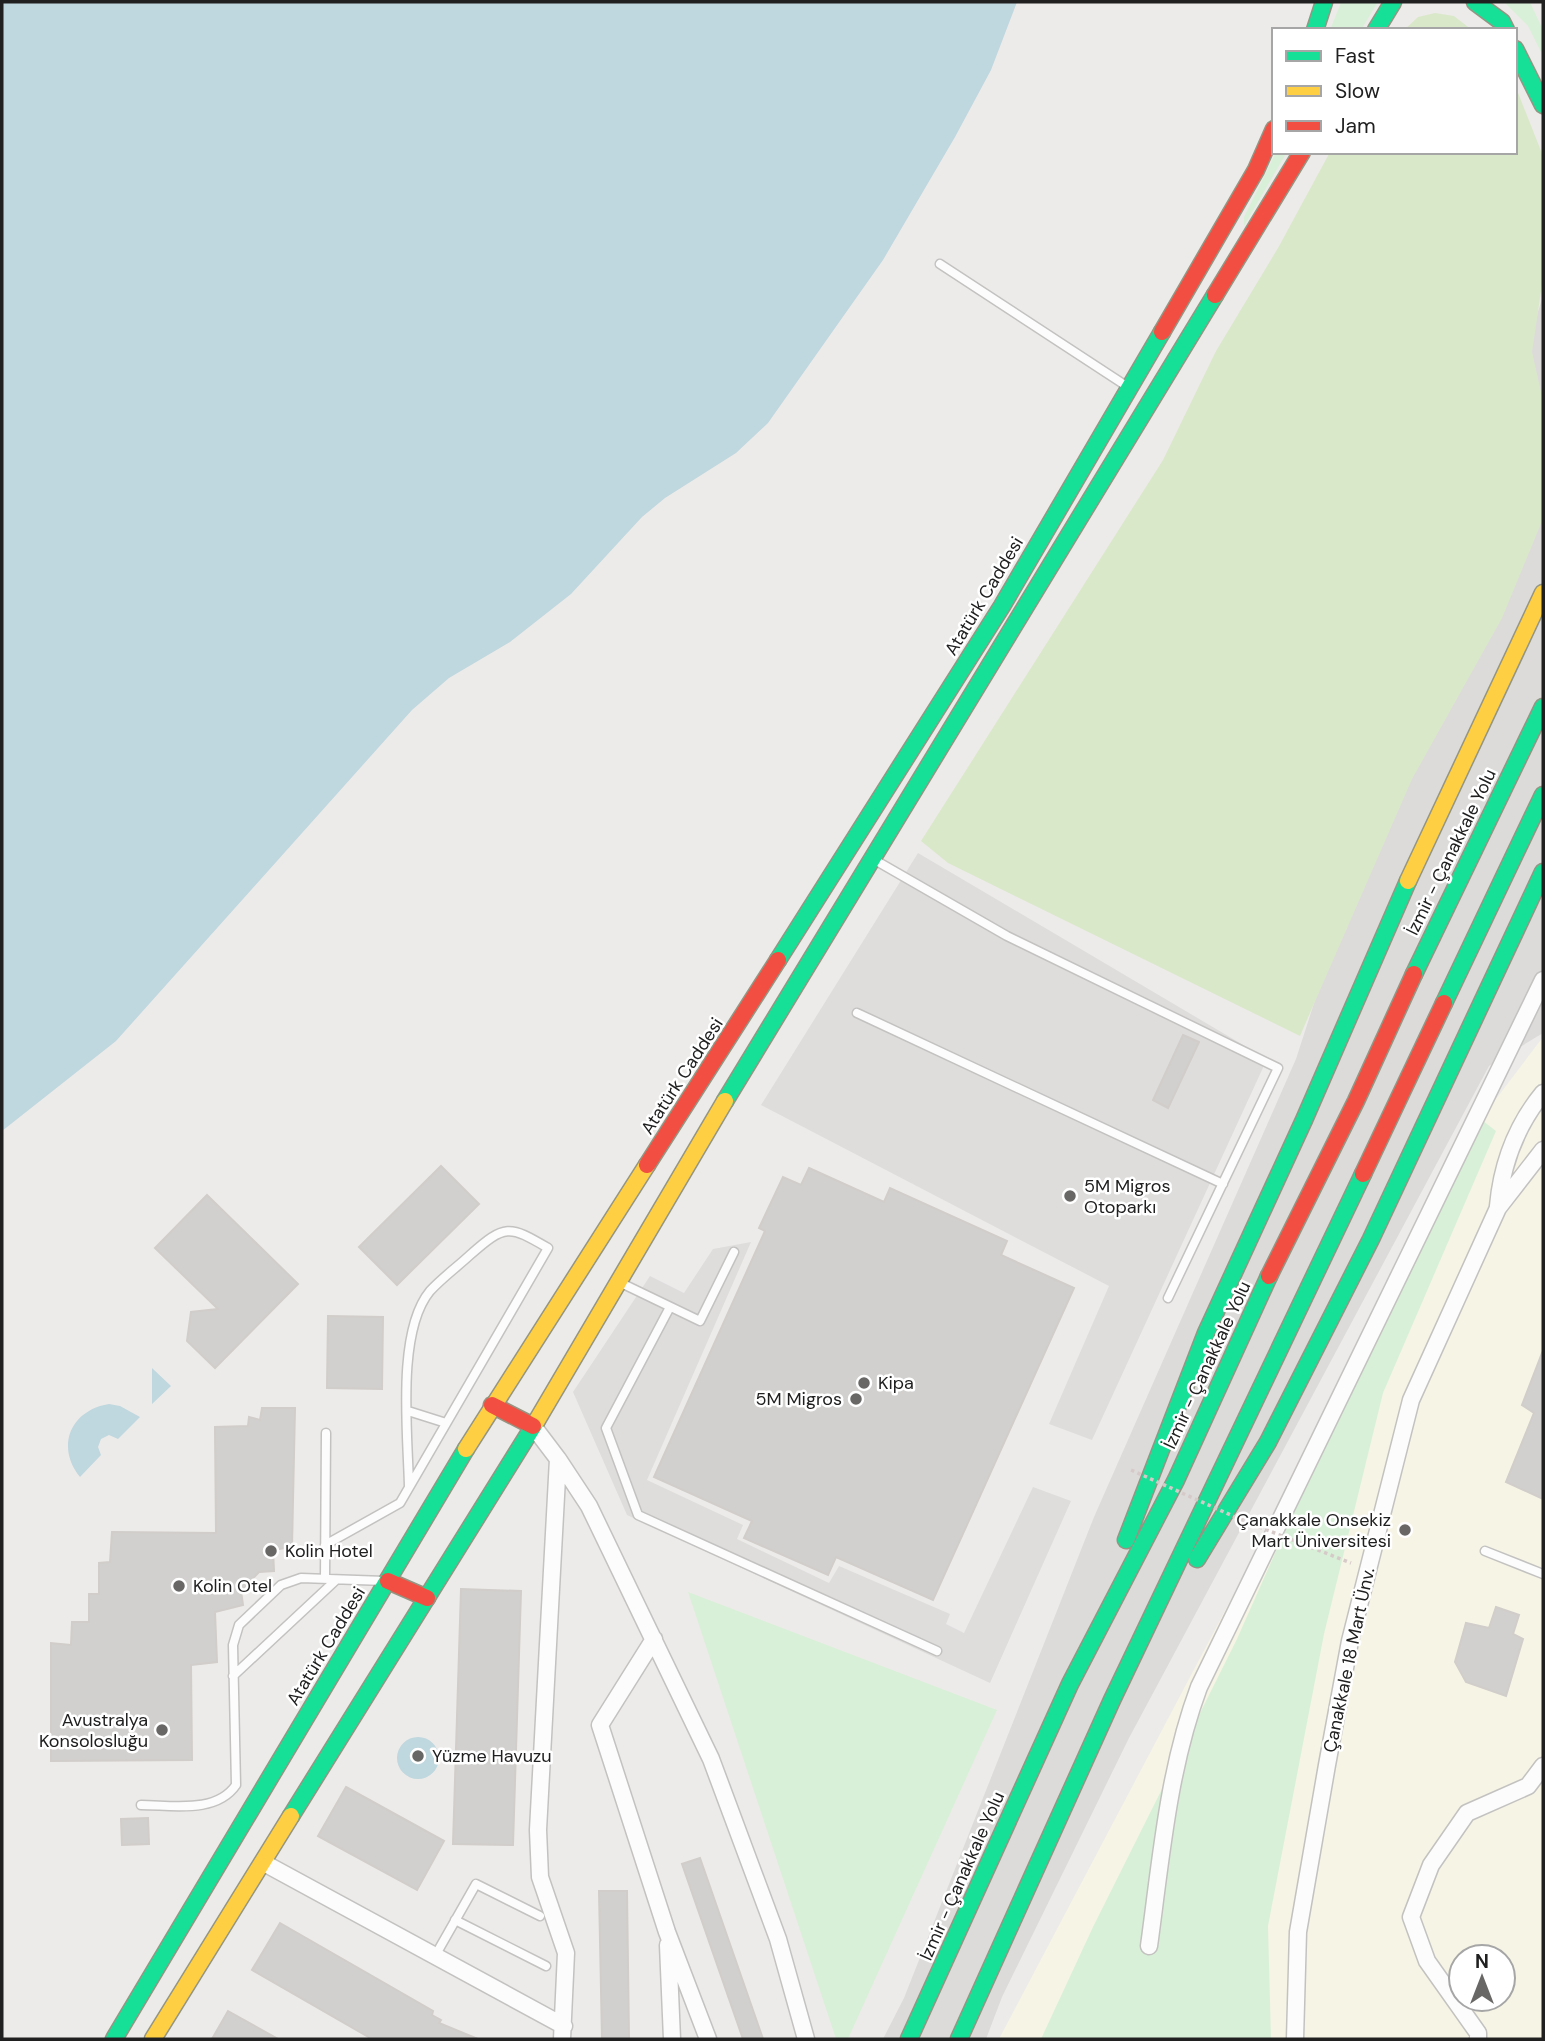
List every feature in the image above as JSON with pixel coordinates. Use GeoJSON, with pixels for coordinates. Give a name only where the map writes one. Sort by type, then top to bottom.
{"type":"FeatureCollection","features":[{"type":"Feature","properties":{"kind":"main road"},"geometry":{"type":"LineString","coordinates":[[1316,28],[1324,2]]}},
{"type":"Feature","properties":{"kind":"main road"},"geometry":{"type":"LineString","coordinates":[[1377,28],[1393,2]]}},
{"type":"Feature","properties":{"kind":"main road"},"geometry":{"type":"LineString","coordinates":[[1475,2],[1502,22],[1505,28]]}},
{"type":"Feature","properties":{"kind":"main road"},"geometry":{"type":"LineString","coordinates":[[1517,53],[1543,104]]}},
{"type":"Feature","properties":{"kind":"main road","name":"Atatürk Caddesi"},"geometry":{"type":"LineString","coordinates":[[114,2039],[492,1405],[1002,606],[1256,170],[1272,134]]}},
{"type":"Feature","properties":{"kind":"main road"},"geometry":{"type":"LineString","coordinates":[[153,2039],[533,1426],[770,1025],[1301,154]]}},
{"type":"Feature","properties":{"kind":"main road"},"geometry":{"type":"LineString","coordinates":[[1070,1684],[1206,1332],[1304,1119],[1372,958],[1543,593]]}},
{"type":"Feature","properties":{"kind":"main road","name":"İzmir - Çanakkale Yolu"},"geometry":{"type":"LineString","coordinates":[[909,2039],[1070,1684],[1176,1480],[1265,1285],[1356,1101],[1427,944],[1543,707]]}},
{"type":"Feature","properties":{"kind":"main road"},"geometry":{"type":"LineString","coordinates":[[959,2039],[1112,1700],[1543,795]]}},
{"type":"Feature","properties":{"kind":"main road"},"geometry":{"type":"LineString","coordinates":[[851,846],[873,859]]}},
{"type":"Feature","properties":{"kind":"main road"},"geometry":{"type":"LineString","coordinates":[[1112,1700],[1268,1442],[1371,1239],[1543,872]]}},
{"type":"Feature","properties":{"kind":"main road"},"geometry":{"type":"LineString","coordinates":[[492,1405],[533,1426]]}},
{"type":"Feature","properties":{"kind":"main road"},"geometry":{"type":"LineString","coordinates":[[388,1581],[427,1598]]}},
{"type":"Feature","properties":{"kind":"street"},"geometry":{"type":"LineString","coordinates":[[1150,1946],[1168,1806],[1184,1727],[1199,1687],[1543,980]]}},
{"type":"Feature","properties":{"kind":"street"},"geometry":{"type":"LineString","coordinates":[[1498,1209],[1502,1170],[1526,1113],[1543,1093]]}},
{"type":"Feature","properties":{"kind":"street","name":"Çanakkale 18 Mart Ünv."},"geometry":{"type":"LineString","coordinates":[[1295,2039],[1298,1932],[1350,1641],[1411,1400],[1498,1209],[1543,1150]]}},
{"type":"Feature","properties":{"kind":"street"},"geometry":{"type":"LineString","coordinates":[[533,1426],[589,1506],[711,1759],[778,1939],[806,2039]]}},
{"type":"Feature","properties":{"kind":"street"},"geometry":{"type":"LineString","coordinates":[[264,1863],[435,1956],[563,2033],[566,1953],[540,1877],[538,1830],[558,1459]]}},
{"type":"Feature","properties":{"kind":"street"},"geometry":{"type":"LineString","coordinates":[[654,1639],[600,1725],[667,1932],[708,2039]]}},
{"type":"Feature","properties":{"kind":"street"},"geometry":{"type":"LineString","coordinates":[[1478,2039],[1478,2033],[1427,1961],[1411,1917],[1431,1865],[1467,1813],[1528,1786],[1543,1766]]}},
{"type":"Feature","properties":{"kind":"street"},"geometry":{"type":"LineString","coordinates":[[667,1932],[672,2039]]}},
{"type":"Feature","properties":{"kind":"lane"},"geometry":{"type":"LineString","coordinates":[[940,264],[1129,388]]}},
{"type":"Feature","properties":{"kind":"lane"},"geometry":{"type":"LineString","coordinates":[[873,859],[1007,936],[1278,1068],[1168,1298]]}},
{"type":"Feature","properties":{"kind":"lane"},"geometry":{"type":"LineString","coordinates":[[857,1013],[1223,1184]]}},
{"type":"Feature","properties":{"kind":"lane"},"geometry":{"type":"LineString","coordinates":[[325,1545],[400,1503],[548,1248],[520,1232],[511,1230],[495,1233],[430,1291],[424,1301],[411,1337],[409,1487]]}},
{"type":"Feature","properties":{"kind":"lane"},"geometry":{"type":"LineString","coordinates":[[619,1281],[701,1321],[734,1252]]}},
{"type":"Feature","properties":{"kind":"lane"},"geometry":{"type":"LineString","coordinates":[[670,1307],[606,1428],[638,1514],[937,1651]]}},
{"type":"Feature","properties":{"kind":"lane"},"geometry":{"type":"LineString","coordinates":[[408,1411],[446,1423]]}},
{"type":"Feature","properties":{"kind":"lane"},"geometry":{"type":"LineString","coordinates":[[325,1579],[326,1433]]}},
{"type":"Feature","properties":{"kind":"lane"},"geometry":{"type":"LineString","coordinates":[[1485,1551],[1543,1574]]}},
{"type":"Feature","properties":{"kind":"lane"},"geometry":{"type":"LineString","coordinates":[[141,1805],[213,1803],[236,1785],[233,1645],[239,1625],[281,1585],[301,1578],[388,1581]]}},
{"type":"Feature","properties":{"kind":"lane"},"geometry":{"type":"LineString","coordinates":[[233,1676],[336,1580]]}},
{"type":"Feature","properties":{"kind":"lane"},"geometry":{"type":"LineString","coordinates":[[435,1956],[476,1884],[540,1916]]}},
{"type":"Feature","properties":{"kind":"lane"},"geometry":{"type":"LineString","coordinates":[[455,1920],[546,1966]]}},
{"type":"Feature","properties":{"kind":"path"},"geometry":{"type":"LineString","coordinates":[[1131,1470],[1244,1521],[1351,1563]]}},
{"type":"Feature","properties":{"kind":"shaded area"},"geometry":{"type":"Polygon","coordinates":[[[1543,296],[1543,1033],[1489,1066],[1129,1738],[1002,1997],[986,2039],[883,2039],[904,1998],[1094,1517],[1296,1059],[1543,296]]]}},
{"type":"Feature","properties":{"kind":"shaded area","name":"5M Migros Otoparkı"},"geometry":{"type":"Polygon","coordinates":[[[918,853],[1267,1059],[1092,1440],[1049,1424],[1109,1286],[761,1105],[918,853]]]}},
{"type":"Feature","properties":{"kind":"shaded area","name":"Çanakkale Onsekiz Mart Üniversitesi"},"geometry":{"type":"Polygon","coordinates":[[[1543,1037],[1543,2039],[999,2039],[1493,1103],[1543,1037]]]}},
{"type":"Feature","properties":{"kind":"shaded area"},"geometry":{"type":"Polygon","coordinates":[[[751,1242],[647,1480],[743,1525],[737,1539],[829,1583],[839,1566],[950,1614],[946,1624],[964,1633],[1033,1487],[1071,1501],[990,1683],[627,1515],[573,1392],[650,1276],[684,1293],[713,1249],[751,1242]]]}},
{"type":"Feature","properties":{"kind":"green space"},"geometry":{"type":"Polygon","coordinates":[[[1341,2],[1378,2],[1362,28],[1331,28],[1341,2]]]}},
{"type":"Feature","properties":{"kind":"green space"},"geometry":{"type":"Polygon","coordinates":[[[1504,2],[1530,2],[1543,30],[1543,56],[1528,26],[1504,2]]]}},
{"type":"Feature","properties":{"kind":"green space"},"geometry":{"type":"Polygon","coordinates":[[[1435,13],[1454,16],[1469,28],[1406,28],[1418,17],[1435,13]]]}},
{"type":"Feature","properties":{"kind":"green space"},"geometry":{"type":"Polygon","coordinates":[[[1517,90],[1543,156],[1543,278],[1532,352],[1543,401],[1542,521],[1502,618],[1412,779],[1300,1036],[948,863],[921,841],[1163,460],[1216,351],[1278,248],[1329,154],[1517,154],[1517,90]]]}},
{"type":"Feature","properties":{"kind":"green space"},"geometry":{"type":"Polygon","coordinates":[[[1275,154],[1286,154],[1244,226],[1244,217],[1275,154]]]}},
{"type":"Feature","properties":{"kind":"green space"},"geometry":{"type":"Polygon","coordinates":[[[1483,1121],[1496,1131],[1383,1393],[1324,1634],[1268,1926],[1271,2039],[1041,2039],[1093,1927],[1237,1639],[1358,1366],[1483,1121]]]}},
{"type":"Feature","properties":{"kind":"green space"},"geometry":{"type":"Polygon","coordinates":[[[688,1592],[997,1710],[848,2039],[836,2039],[688,1592]]]}},
{"type":"Feature","properties":{"kind":"water"},"geometry":{"type":"Polygon","coordinates":[[[2,2],[1017,2],[991,70],[883,260],[768,423],[736,453],[665,498],[642,517],[571,594],[510,642],[449,678],[412,710],[116,1041],[2,1131],[2,2]]]}},
{"type":"Feature","properties":{"kind":"water"},"geometry":{"type":"Polygon","coordinates":[[[152,1368],[171,1386],[152,1404],[152,1368]]]}},
{"type":"Feature","properties":{"kind":"water"},"geometry":{"type":"Polygon","coordinates":[[[109,1404],[120,1406],[140,1417],[118,1439],[109,1435],[101,1439],[98,1447],[101,1455],[80,1477],[69,1453],[71,1431],[85,1414],[109,1404]]]}},
{"type":"Feature","properties":{"kind":"water","name":"Yüzme Havuzu"},"geometry":{"type":"Polygon","coordinates":[[[418,1737],[433,1743],[439,1758],[433,1773],[418,1779],[403,1773],[397,1758],[403,1743],[418,1737]]]}},
{"type":"Feature","properties":{"kind":"building"},"geometry":{"type":"Polygon","coordinates":[[[1183,1035],[1199,1042],[1168,1108],[1153,1100],[1183,1035]]]}},
{"type":"Feature","properties":{"kind":"building"},"geometry":{"type":"Polygon","coordinates":[[[441,1166],[479,1204],[397,1285],[359,1247],[441,1166]]]}},
{"type":"Feature","properties":{"kind":"building","name":"Kipa"},"geometry":{"type":"Polygon","coordinates":[[[809,1168],[884,1202],[890,1188],[1007,1241],[1001,1255],[1074,1288],[933,1600],[836,1557],[828,1575],[744,1538],[752,1521],[654,1477],[765,1231],[759,1228],[783,1177],[801,1185],[809,1168]]]}},
{"type":"Feature","properties":{"kind":"building"},"geometry":{"type":"Polygon","coordinates":[[[207,1195],[298,1284],[215,1368],[187,1341],[191,1312],[218,1309],[155,1248],[207,1195]]]}},
{"type":"Feature","properties":{"kind":"building"},"geometry":{"type":"Polygon","coordinates":[[[328,1316],[383,1317],[382,1389],[327,1388],[328,1316]]]}},
{"type":"Feature","properties":{"kind":"building"},"geometry":{"type":"Polygon","coordinates":[[[1542,1353],[1543,1499],[1506,1482],[1534,1413],[1522,1405],[1542,1353]]]}},
{"type":"Feature","properties":{"kind":"building","name":"Kolin Otel"},"geometry":{"type":"Polygon","coordinates":[[[262,1408],[295,1408],[292,1547],[273,1550],[274,1571],[259,1572],[241,1591],[243,1605],[215,1612],[217,1662],[191,1665],[192,1760],[51,1761],[51,1643],[71,1645],[72,1622],[89,1622],[89,1594],[99,1594],[99,1563],[110,1562],[112,1532],[216,1533],[215,1427],[248,1426],[249,1417],[260,1420],[262,1408]]]}},
{"type":"Feature","properties":{"kind":"building"},"geometry":{"type":"Polygon","coordinates":[[[461,1589],[521,1591],[513,1845],[453,1844],[461,1589]]]}},
{"type":"Feature","properties":{"kind":"building"},"geometry":{"type":"Polygon","coordinates":[[[1496,1607],[1519,1615],[1513,1634],[1523,1639],[1506,1696],[1466,1682],[1455,1662],[1466,1623],[1489,1628],[1496,1607]]]}},
{"type":"Feature","properties":{"kind":"building"},"geometry":{"type":"Polygon","coordinates":[[[346,1787],[444,1841],[417,1890],[318,1836],[346,1787]]]}},
{"type":"Feature","properties":{"kind":"building"},"geometry":{"type":"Polygon","coordinates":[[[148,1818],[149,1844],[122,1845],[121,1819],[148,1818]]]}},
{"type":"Feature","properties":{"kind":"building"},"geometry":{"type":"Polygon","coordinates":[[[700,1858],[763,2039],[743,2039],[682,1864],[700,1858]]]}},
{"type":"Feature","properties":{"kind":"building"},"geometry":{"type":"Polygon","coordinates":[[[599,1891],[627,1891],[629,2039],[602,2039],[599,1891]]]}},
{"type":"Feature","properties":{"kind":"building"},"geometry":{"type":"Polygon","coordinates":[[[280,1923],[433,2011],[432,2015],[441,2020],[439,2023],[478,2039],[372,2039],[252,1970],[280,1923]]]}},
{"type":"Feature","properties":{"kind":"building"},"geometry":{"type":"Polygon","coordinates":[[[228,2011],[278,2039],[212,2039],[228,2011]]]}},
{"type":"Feature","properties":{"kind":"traffic: fast"},"geometry":{"type":"LineString","coordinates":[[1316,28],[1324,2]]}},
{"type":"Feature","properties":{"kind":"traffic: fast"},"geometry":{"type":"LineString","coordinates":[[1377,28],[1393,2]]}},
{"type":"Feature","properties":{"kind":"traffic: fast"},"geometry":{"type":"LineString","coordinates":[[1475,2],[1502,22],[1505,28]]}},
{"type":"Feature","properties":{"kind":"traffic: fast"},"geometry":{"type":"LineString","coordinates":[[1517,53],[1543,105]]}},
{"type":"Feature","properties":{"kind":"traffic: fast"},"geometry":{"type":"LineString","coordinates":[[725,1101],[1215,295]]}},
{"type":"Feature","properties":{"kind":"traffic: fast"},"geometry":{"type":"LineString","coordinates":[[778,960],[1002,606],[1162,332]]}},
{"type":"Feature","properties":{"kind":"traffic: fast"},"geometry":{"type":"LineString","coordinates":[[1414,974],[1543,707]]}},
{"type":"Feature","properties":{"kind":"traffic: fast"},"geometry":{"type":"LineString","coordinates":[[1444,1003],[1543,795]]}},
{"type":"Feature","properties":{"kind":"traffic: fast"},"geometry":{"type":"LineString","coordinates":[[1197,1559],[1268,1442],[1371,1239],[1543,872]]}},
{"type":"Feature","properties":{"kind":"traffic: fast"},"geometry":{"type":"LineString","coordinates":[[1126,1540],[1206,1333],[1304,1120],[1408,881]]}},
{"type":"Feature","properties":{"kind":"traffic: fast"},"geometry":{"type":"LineString","coordinates":[[959,2039],[1112,1700],[1363,1174]]}},
{"type":"Feature","properties":{"kind":"traffic: fast"},"geometry":{"type":"LineString","coordinates":[[909,2039],[1070,1684],[1176,1480],[1269,1276]]}},
{"type":"Feature","properties":{"kind":"traffic: fast"},"geometry":{"type":"LineString","coordinates":[[291,1816],[536,1422]]}},
{"type":"Feature","properties":{"kind":"traffic: fast"},"geometry":{"type":"LineString","coordinates":[[114,2039],[466,1449]]}},
{"type":"Feature","properties":{"kind":"traffic: slow"},"geometry":{"type":"LineString","coordinates":[[1408,881],[1543,593]]}},
{"type":"Feature","properties":{"kind":"traffic: slow"},"geometry":{"type":"LineString","coordinates":[[536,1422],[725,1101]]}},
{"type":"Feature","properties":{"kind":"traffic: slow"},"geometry":{"type":"LineString","coordinates":[[466,1449],[647,1165]]}},
{"type":"Feature","properties":{"kind":"traffic: slow"},"geometry":{"type":"LineString","coordinates":[[153,2039],[291,1816]]}},
{"type":"Feature","properties":{"kind":"traffic: jam"},"geometry":{"type":"LineString","coordinates":[[1162,332],[1256,170],[1272,134]]}},
{"type":"Feature","properties":{"kind":"traffic: jam"},"geometry":{"type":"LineString","coordinates":[[1215,295],[1301,154]]}},
{"type":"Feature","properties":{"kind":"traffic: jam"},"geometry":{"type":"LineString","coordinates":[[647,1165],[778,960]]}},
{"type":"Feature","properties":{"kind":"traffic: jam"},"geometry":{"type":"LineString","coordinates":[[1269,1276],[1356,1101],[1414,974]]}},
{"type":"Feature","properties":{"kind":"traffic: jam"},"geometry":{"type":"LineString","coordinates":[[1363,1174],[1444,1003]]}},
{"type":"Feature","properties":{"kind":"traffic: jam"},"geometry":{"type":"LineString","coordinates":[[492,1405],[533,1426]]}},
{"type":"Feature","properties":{"kind":"traffic: jam"},"geometry":{"type":"LineString","coordinates":[[388,1581],[427,1598]]}},
{"type":"Feature","properties":{"kind":"place","name":"5M Migros Otoparkı"},"geometry":{"type":"Point","coordinates":[1070,1196]}},
{"type":"Feature","properties":{"kind":"place","name":"Kipa"},"geometry":{"type":"Point","coordinates":[864,1383]}},
{"type":"Feature","properties":{"kind":"place","name":"5M Migros"},"geometry":{"type":"Point","coordinates":[856,1399]}},
{"type":"Feature","properties":{"kind":"place","name":"Çanakkale Onsekiz Mart Üniversitesi"},"geometry":{"type":"Point","coordinates":[1405,1530]}},
{"type":"Feature","properties":{"kind":"place","name":"Kolin Hotel"},"geometry":{"type":"Point","coordinates":[271,1551]}},
{"type":"Feature","properties":{"kind":"place","name":"Kolin Otel"},"geometry":{"type":"Point","coordinates":[179,1586]}},
{"type":"Feature","properties":{"kind":"place","name":"Avustralya Konsolosluğu"},"geometry":{"type":"Point","coordinates":[162,1730]}},
{"type":"Feature","properties":{"kind":"place","name":"Yüzme Havuzu"},"geometry":{"type":"Point","coordinates":[418,1756]}}]}
